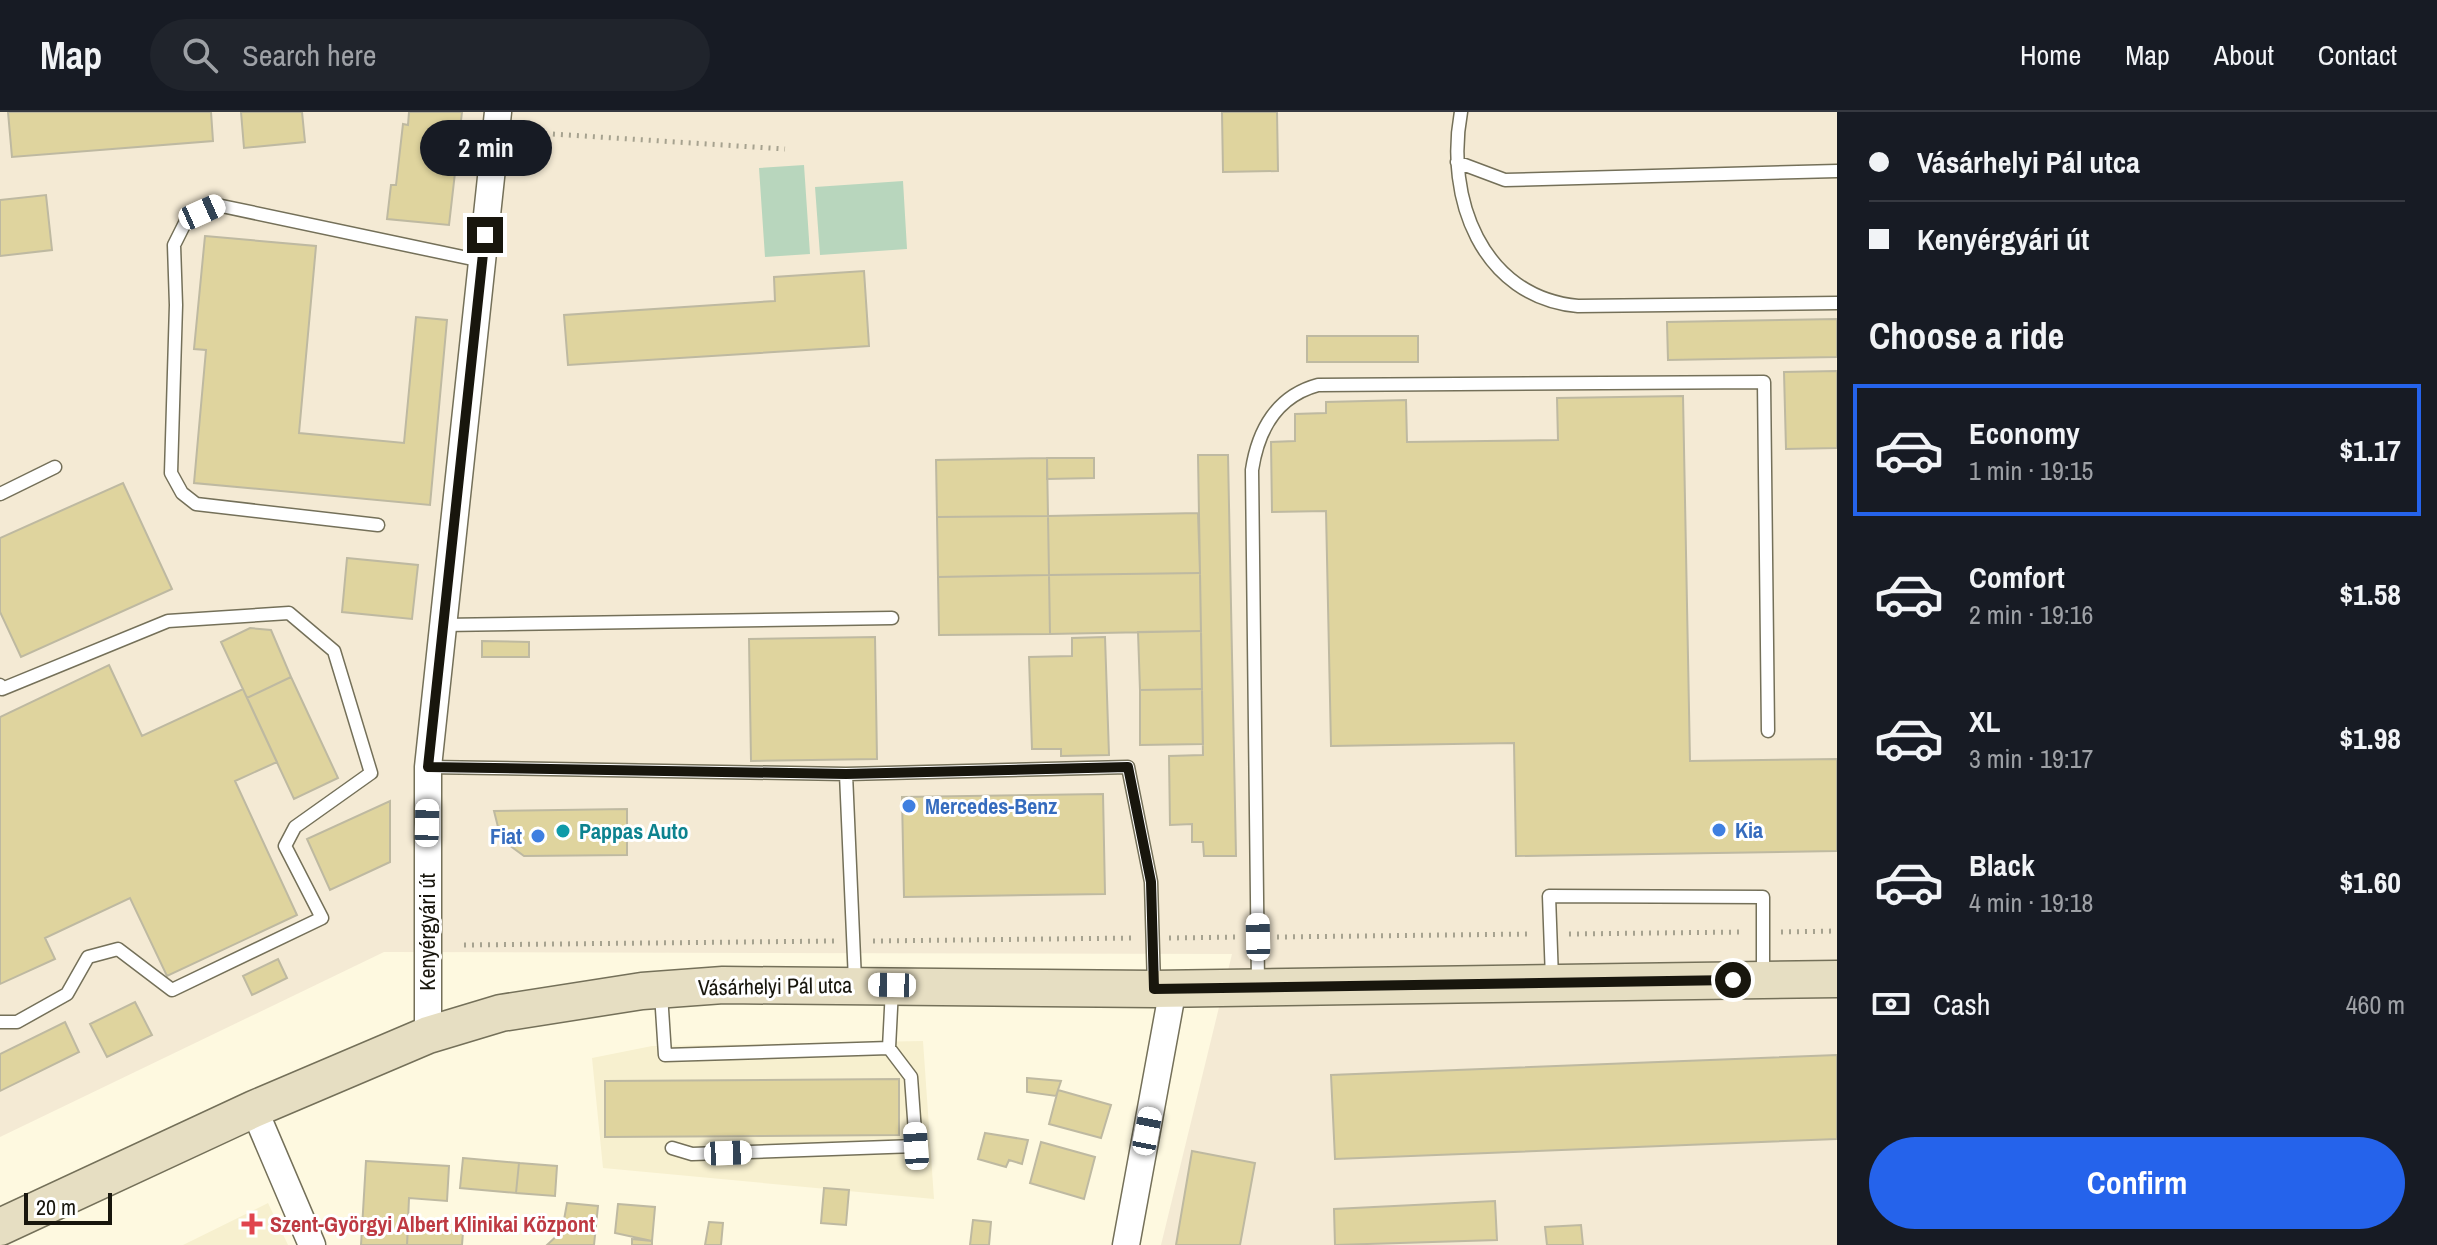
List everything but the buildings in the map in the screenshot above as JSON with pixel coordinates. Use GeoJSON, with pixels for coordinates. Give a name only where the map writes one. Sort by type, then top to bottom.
{"type":"FeatureCollection","features":[{"type":"Feature","properties":{"kind":"main road","name":"Vásárhelyi Pál utca"},"geometry":{"type":"LineString","coordinates":[[0,1227],[254,1109],[428,1035],[501,1013],[660,989],[723,985],[1164,988],[1837,979]]}},
{"type":"Feature","properties":{"kind":"street","name":"Kenyérgyári út"},"geometry":{"type":"LineString","coordinates":[[428,1035],[428,767],[497,120]]}},
{"type":"Feature","properties":{"kind":"street"},"geometry":{"type":"LineString","coordinates":[[1126,1245],[1164,988]]}},
{"type":"Feature","properties":{"kind":"street"},"geometry":{"type":"LineString","coordinates":[[254,1109],[312,1245]]}},
{"type":"Feature","properties":{"kind":"lane"},"geometry":{"type":"LineString","coordinates":[[1461,112],[1457,162],[1464,204],[1476,238],[1503,273],[1536,298],[1578,306],[1837,303]]}},
{"type":"Feature","properties":{"kind":"lane"},"geometry":{"type":"LineString","coordinates":[[1457,162],[1505,180],[1837,171]]}},
{"type":"Feature","properties":{"kind":"lane"},"geometry":{"type":"LineString","coordinates":[[378,525],[196,504],[182,493],[171,473],[176,305],[174,245],[187,219],[217,205],[482,261]]}},
{"type":"Feature","properties":{"kind":"lane"},"geometry":{"type":"LineString","coordinates":[[1258,986],[1252,470],[1257,441],[1281,405],[1296,391],[1318,385],[1764,382],[1768,731]]}},
{"type":"Feature","properties":{"kind":"lane"},"geometry":{"type":"LineString","coordinates":[[0,494],[55,467]]}},
{"type":"Feature","properties":{"kind":"lane"},"geometry":{"type":"LineString","coordinates":[[0,1022],[17,1022],[67,994],[88,957],[118,949],[172,990],[322,918],[285,846],[295,827],[371,773],[334,651],[289,613],[168,621],[1,688]]}},
{"type":"Feature","properties":{"kind":"lane"},"geometry":{"type":"LineString","coordinates":[[443,625],[892,618]]}},
{"type":"Feature","properties":{"kind":"lane"},"geometry":{"type":"LineString","coordinates":[[428,767],[846,774],[1128,767],[1151,882],[1164,988]]}},
{"type":"Feature","properties":{"kind":"lane"},"geometry":{"type":"LineString","coordinates":[[846,774],[855,984]]}},
{"type":"Feature","properties":{"kind":"lane"},"geometry":{"type":"LineString","coordinates":[[1552,983],[1549,896],[1763,897],[1763,980]]}},
{"type":"Feature","properties":{"kind":"lane"},"geometry":{"type":"LineString","coordinates":[[672,1148],[692,1154],[916,1146],[911,1077],[889,1048],[892,985]]}},
{"type":"Feature","properties":{"kind":"lane"},"geometry":{"type":"LineString","coordinates":[[660,989],[665,1055],[889,1048]]}},
{"type":"Feature","properties":{"kind":"path"},"geometry":{"type":"LineString","coordinates":[[497,120],[785,149]]}},
{"type":"Feature","properties":{"kind":"shaded area"},"geometry":{"type":"Polygon","coordinates":[[[0,112],[1837,112],[1837,1245],[1161,1245],[1232,954],[384,952],[0,1137],[0,112]]]}},
{"type":"Feature","properties":{"kind":"shaded area"},"geometry":{"type":"Polygon","coordinates":[[[923,1041],[934,1199],[603,1168],[592,1058],[652,1046],[923,1041]]]}},
{"type":"Feature","properties":{"kind":"shaded area","name":"Szent-Györgyi Albert Klinikai Központ"},"geometry":{"type":"Polygon","coordinates":[[[268,1203],[288,1245],[183,1245],[268,1203]]]}},
{"type":"Feature","properties":{"kind":"green space"},"geometry":{"type":"Polygon","coordinates":[[[804,165],[810,254],[765,257],[759,168],[804,165]]]}},
{"type":"Feature","properties":{"kind":"green space"},"geometry":{"type":"Polygon","coordinates":[[[903,181],[907,249],[820,255],[815,187],[903,181]]]}},
{"type":"Feature","properties":{"kind":"place","name":"Mercedes-Benz"},"geometry":{"type":"Point","coordinates":[909,806]}},
{"type":"Feature","properties":{"kind":"place","name":"Kia"},"geometry":{"type":"Point","coordinates":[1719,830]}},
{"type":"Feature","properties":{"kind":"place","name":"Pappas Auto"},"geometry":{"type":"Point","coordinates":[563,831]}},
{"type":"Feature","properties":{"kind":"place","name":"Fiat"},"geometry":{"type":"Point","coordinates":[538,836]}},
{"type":"Feature","properties":{"kind":"place","name":"Szent-Györgyi Albert Klinikai Központ"},"geometry":{"type":"Point","coordinates":[252,1224]}},
{"type":"Feature","properties":{"kind":"route"},"geometry":{"type":"LineString","coordinates":[[485,235],[428,767],[846,774],[1128,767],[1151,882],[1154,989],[1733,980]]}}]}
